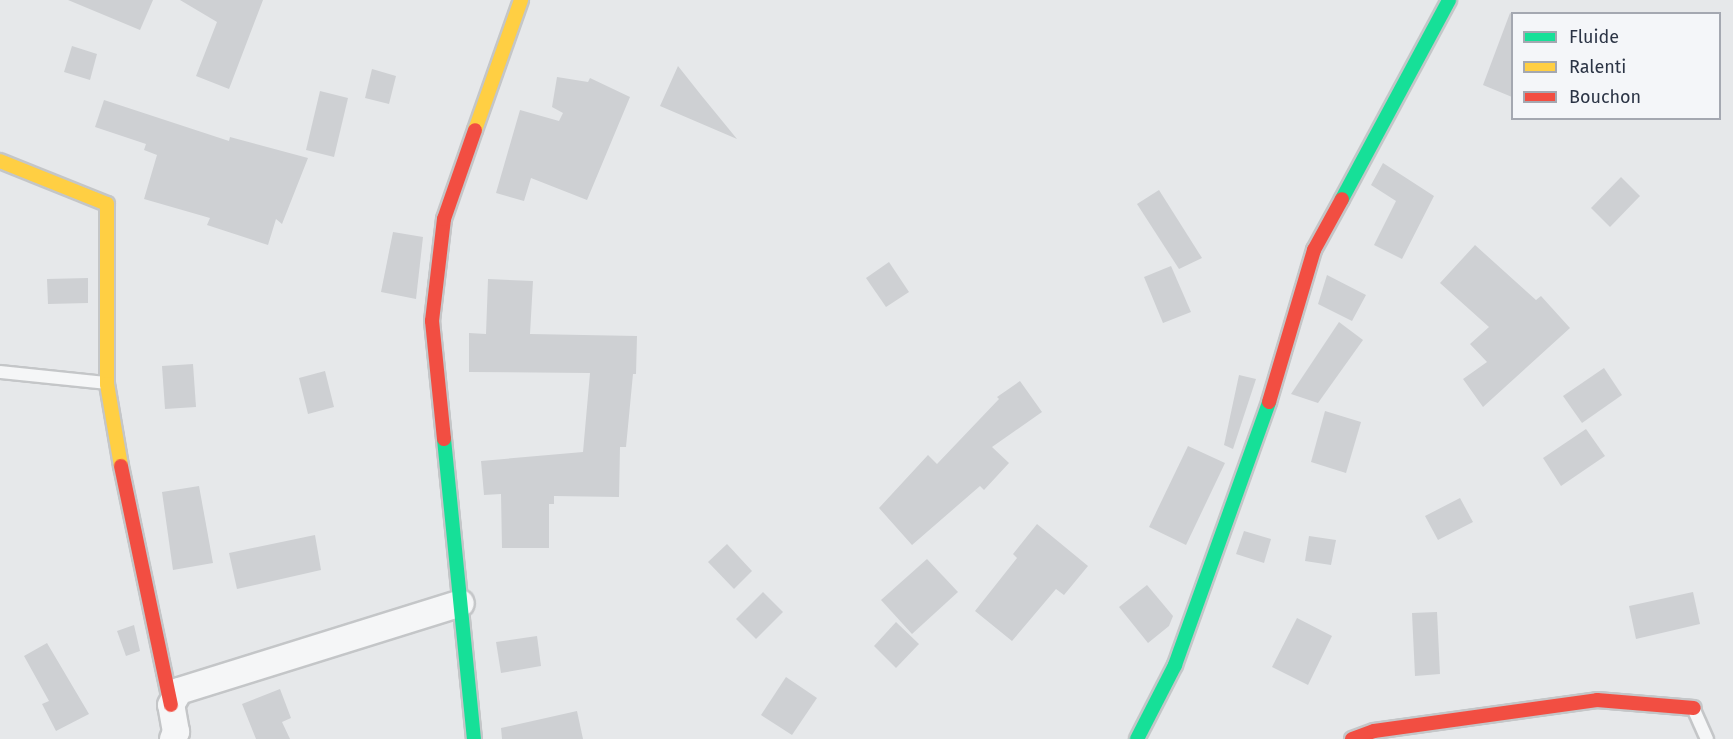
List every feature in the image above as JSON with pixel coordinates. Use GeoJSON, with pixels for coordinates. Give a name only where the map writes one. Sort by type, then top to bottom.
{"type":"FeatureCollection","features":[{"type":"Feature","properties":{"kind":"street"},"geometry":{"type":"LineString","coordinates":[[474,739],[432,321],[444,219],[521,0]]}},
{"type":"Feature","properties":{"kind":"street"},"geometry":{"type":"LineString","coordinates":[[1137,739],[1175,665],[1261,430],[1314,250],[1443,16],[1449,0]]}},
{"type":"Feature","properties":{"kind":"street"},"geometry":{"type":"LineString","coordinates":[[0,161],[106,204],[107,384],[131,530],[171,705],[176,732],[173,739]]}},
{"type":"Feature","properties":{"kind":"street"},"geometry":{"type":"LineString","coordinates":[[171,705],[179,691],[460,603]]}},
{"type":"Feature","properties":{"kind":"street"},"geometry":{"type":"LineString","coordinates":[[1352,739],[1374,731],[1597,699],[1694,708]]}},
{"type":"Feature","properties":{"kind":"lane"},"geometry":{"type":"LineString","coordinates":[[0,372],[107,384]]}},
{"type":"Feature","properties":{"kind":"lane"},"geometry":{"type":"LineString","coordinates":[[1694,708],[1707,739]]}},
{"type":"Feature","properties":{"kind":"lane"},"geometry":{"type":"LineString","coordinates":[[1443,721],[1444,739]]}},
{"type":"Feature","properties":{"kind":"building"},"geometry":{"type":"Polygon","coordinates":[[[68,0],[153,0],[140,30],[68,0]]]}},
{"type":"Feature","properties":{"kind":"building"},"geometry":{"type":"Polygon","coordinates":[[[180,0],[263,0],[229,89],[196,76],[217,22],[180,0]]]}},
{"type":"Feature","properties":{"kind":"building"},"geometry":{"type":"Polygon","coordinates":[[[1510,13],[1511,97],[1483,85],[1510,13]]]}},
{"type":"Feature","properties":{"kind":"building"},"geometry":{"type":"Polygon","coordinates":[[[72,46],[97,54],[90,80],[64,72],[72,46]]]}},
{"type":"Feature","properties":{"kind":"building"},"geometry":{"type":"Polygon","coordinates":[[[678,66],[701,95],[737,139],[660,106],[678,66]]]}},
{"type":"Feature","properties":{"kind":"building"},"geometry":{"type":"Polygon","coordinates":[[[372,69],[396,76],[389,104],[365,98],[372,69]]]}},
{"type":"Feature","properties":{"kind":"building"},"geometry":{"type":"Polygon","coordinates":[[[557,77],[588,82],[590,78],[630,97],[587,200],[531,178],[524,201],[496,193],[520,110],[559,121],[563,113],[552,107],[557,77]]]}},
{"type":"Feature","properties":{"kind":"building"},"geometry":{"type":"Polygon","coordinates":[[[320,91],[348,98],[334,157],[306,150],[320,91]]]}},
{"type":"Feature","properties":{"kind":"building"},"geometry":{"type":"Polygon","coordinates":[[[104,100],[229,141],[230,137],[308,158],[282,224],[276,219],[268,245],[207,225],[210,218],[144,199],[157,155],[144,150],[146,144],[95,127],[104,100]]]}},
{"type":"Feature","properties":{"kind":"building"},"geometry":{"type":"Polygon","coordinates":[[[1383,163],[1434,196],[1402,259],[1374,245],[1396,201],[1371,185],[1383,163]]]}},
{"type":"Feature","properties":{"kind":"building"},"geometry":{"type":"Polygon","coordinates":[[[1621,177],[1640,196],[1610,227],[1591,208],[1621,177]]]}},
{"type":"Feature","properties":{"kind":"building"},"geometry":{"type":"Polygon","coordinates":[[[1159,190],[1202,258],[1179,269],[1137,204],[1159,190]]]}},
{"type":"Feature","properties":{"kind":"building"},"geometry":{"type":"Polygon","coordinates":[[[393,232],[423,237],[416,299],[381,292],[393,232]]]}},
{"type":"Feature","properties":{"kind":"building"},"geometry":{"type":"Polygon","coordinates":[[[1475,245],[1536,300],[1541,296],[1570,328],[1483,407],[1463,379],[1487,362],[1470,344],[1489,327],[1440,283],[1475,245]]]}},
{"type":"Feature","properties":{"kind":"building"},"geometry":{"type":"Polygon","coordinates":[[[889,262],[909,292],[886,307],[866,278],[889,262]]]}},
{"type":"Feature","properties":{"kind":"building"},"geometry":{"type":"Polygon","coordinates":[[[1171,266],[1191,312],[1163,323],[1144,277],[1171,266]]]}},
{"type":"Feature","properties":{"kind":"building"},"geometry":{"type":"Polygon","coordinates":[[[1327,275],[1366,295],[1352,321],[1318,304],[1327,275]]]}},
{"type":"Feature","properties":{"kind":"building"},"geometry":{"type":"Polygon","coordinates":[[[88,278],[88,303],[48,304],[47,279],[88,278]]]}},
{"type":"Feature","properties":{"kind":"building"},"geometry":{"type":"Polygon","coordinates":[[[488,279],[533,281],[530,334],[637,336],[636,374],[633,374],[626,447],[620,447],[619,497],[554,496],[554,504],[549,504],[549,548],[502,548],[501,494],[484,495],[481,461],[583,452],[590,373],[469,372],[469,333],[486,334],[488,279]]]}},
{"type":"Feature","properties":{"kind":"building"},"geometry":{"type":"Polygon","coordinates":[[[1339,322],[1363,340],[1318,403],[1291,394],[1339,322]]]}},
{"type":"Feature","properties":{"kind":"building"},"geometry":{"type":"Polygon","coordinates":[[[193,364],[196,407],[165,409],[162,366],[193,364]]]}},
{"type":"Feature","properties":{"kind":"building"},"geometry":{"type":"Polygon","coordinates":[[[1604,368],[1622,395],[1582,423],[1563,396],[1604,368]]]}},
{"type":"Feature","properties":{"kind":"building"},"geometry":{"type":"Polygon","coordinates":[[[325,371],[334,407],[308,414],[299,378],[325,371]]]}},
{"type":"Feature","properties":{"kind":"building"},"geometry":{"type":"Polygon","coordinates":[[[1239,375],[1256,379],[1233,449],[1224,445],[1239,375]]]}},
{"type":"Feature","properties":{"kind":"building"},"geometry":{"type":"Polygon","coordinates":[[[1020,381],[1042,412],[992,447],[1009,463],[984,490],[980,486],[912,545],[879,508],[928,455],[937,464],[999,399],[997,397],[1020,381]]]}},
{"type":"Feature","properties":{"kind":"building"},"geometry":{"type":"Polygon","coordinates":[[[1325,411],[1361,422],[1346,473],[1311,462],[1325,411]]]}},
{"type":"Feature","properties":{"kind":"building"},"geometry":{"type":"Polygon","coordinates":[[[1586,429],[1605,456],[1561,486],[1543,458],[1586,429]]]}},
{"type":"Feature","properties":{"kind":"building"},"geometry":{"type":"Polygon","coordinates":[[[1188,446],[1225,463],[1186,545],[1149,527],[1188,446]]]}},
{"type":"Feature","properties":{"kind":"building"},"geometry":{"type":"Polygon","coordinates":[[[199,486],[213,563],[173,570],[162,492],[199,486]]]}},
{"type":"Feature","properties":{"kind":"building"},"geometry":{"type":"Polygon","coordinates":[[[1460,498],[1473,522],[1438,540],[1425,516],[1460,498]]]}},
{"type":"Feature","properties":{"kind":"building"},"geometry":{"type":"Polygon","coordinates":[[[1037,524],[1088,566],[1064,595],[1056,589],[1012,641],[975,611],[1017,558],[1013,554],[1037,524]]]}},
{"type":"Feature","properties":{"kind":"building"},"geometry":{"type":"Polygon","coordinates":[[[1244,531],[1271,539],[1264,563],[1236,554],[1244,531]]]}},
{"type":"Feature","properties":{"kind":"building"},"geometry":{"type":"Polygon","coordinates":[[[315,535],[321,570],[237,589],[229,553],[315,535]]]}},
{"type":"Feature","properties":{"kind":"building"},"geometry":{"type":"Polygon","coordinates":[[[1309,536],[1336,540],[1331,565],[1305,561],[1309,536]]]}},
{"type":"Feature","properties":{"kind":"building"},"geometry":{"type":"Polygon","coordinates":[[[727,544],[752,571],[734,589],[708,562],[727,544]]]}},
{"type":"Feature","properties":{"kind":"building"},"geometry":{"type":"Polygon","coordinates":[[[927,559],[958,592],[912,634],[881,600],[927,559]]]}},
{"type":"Feature","properties":{"kind":"building"},"geometry":{"type":"Polygon","coordinates":[[[1147,585],[1173,616],[1169,626],[1148,643],[1119,607],[1147,585]]]}},
{"type":"Feature","properties":{"kind":"building"},"geometry":{"type":"Polygon","coordinates":[[[763,592],[783,612],[756,639],[736,619],[763,592]]]}},
{"type":"Feature","properties":{"kind":"building"},"geometry":{"type":"Polygon","coordinates":[[[1693,592],[1700,624],[1636,639],[1629,606],[1693,592]]]}},
{"type":"Feature","properties":{"kind":"building"},"geometry":{"type":"Polygon","coordinates":[[[1437,612],[1440,674],[1415,676],[1412,613],[1437,612]]]}},
{"type":"Feature","properties":{"kind":"building"},"geometry":{"type":"Polygon","coordinates":[[[1297,618],[1332,636],[1308,685],[1272,667],[1297,618]]]}},
{"type":"Feature","properties":{"kind":"building"},"geometry":{"type":"Polygon","coordinates":[[[896,622],[919,644],[896,668],[874,646],[896,622]]]}},
{"type":"Feature","properties":{"kind":"building"},"geometry":{"type":"Polygon","coordinates":[[[134,625],[140,651],[126,656],[117,631],[134,625]]]}},
{"type":"Feature","properties":{"kind":"building"},"geometry":{"type":"Polygon","coordinates":[[[537,636],[541,666],[501,673],[496,642],[537,636]]]}},
{"type":"Feature","properties":{"kind":"building"},"geometry":{"type":"Polygon","coordinates":[[[47,643],[89,714],[56,731],[42,704],[49,701],[24,656],[47,643]]]}},
{"type":"Feature","properties":{"kind":"building"},"geometry":{"type":"Polygon","coordinates":[[[786,677],[817,698],[792,735],[761,715],[786,677]]]}},
{"type":"Feature","properties":{"kind":"building"},"geometry":{"type":"Polygon","coordinates":[[[280,689],[291,718],[282,722],[290,739],[256,739],[242,704],[280,689]]]}},
{"type":"Feature","properties":{"kind":"building"},"geometry":{"type":"Polygon","coordinates":[[[577,711],[583,739],[502,739],[501,728],[577,711]]]}},
{"type":"Feature","properties":{"kind":"traffic: fast"},"geometry":{"type":"LineString","coordinates":[[1342,199],[1449,0]]}},
{"type":"Feature","properties":{"kind":"traffic: fast"},"geometry":{"type":"LineString","coordinates":[[1137,739],[1175,665],[1269,402]]}},
{"type":"Feature","properties":{"kind":"traffic: fast"},"geometry":{"type":"LineString","coordinates":[[444,439],[474,739]]}},
{"type":"Feature","properties":{"kind":"traffic: slow"},"geometry":{"type":"LineString","coordinates":[[475,130],[521,0]]}},
{"type":"Feature","properties":{"kind":"traffic: slow"},"geometry":{"type":"LineString","coordinates":[[0,161],[107,204],[107,384],[121,466]]}},
{"type":"Feature","properties":{"kind":"traffic: jam"},"geometry":{"type":"LineString","coordinates":[[444,439],[432,321],[444,219],[475,130]]}},
{"type":"Feature","properties":{"kind":"traffic: jam"},"geometry":{"type":"LineString","coordinates":[[1269,402],[1314,250],[1342,199]]}},
{"type":"Feature","properties":{"kind":"traffic: jam"},"geometry":{"type":"LineString","coordinates":[[121,466],[171,705]]}},
{"type":"Feature","properties":{"kind":"traffic: jam"},"geometry":{"type":"LineString","coordinates":[[1352,739],[1374,731],[1597,700],[1694,708]]}}]}
